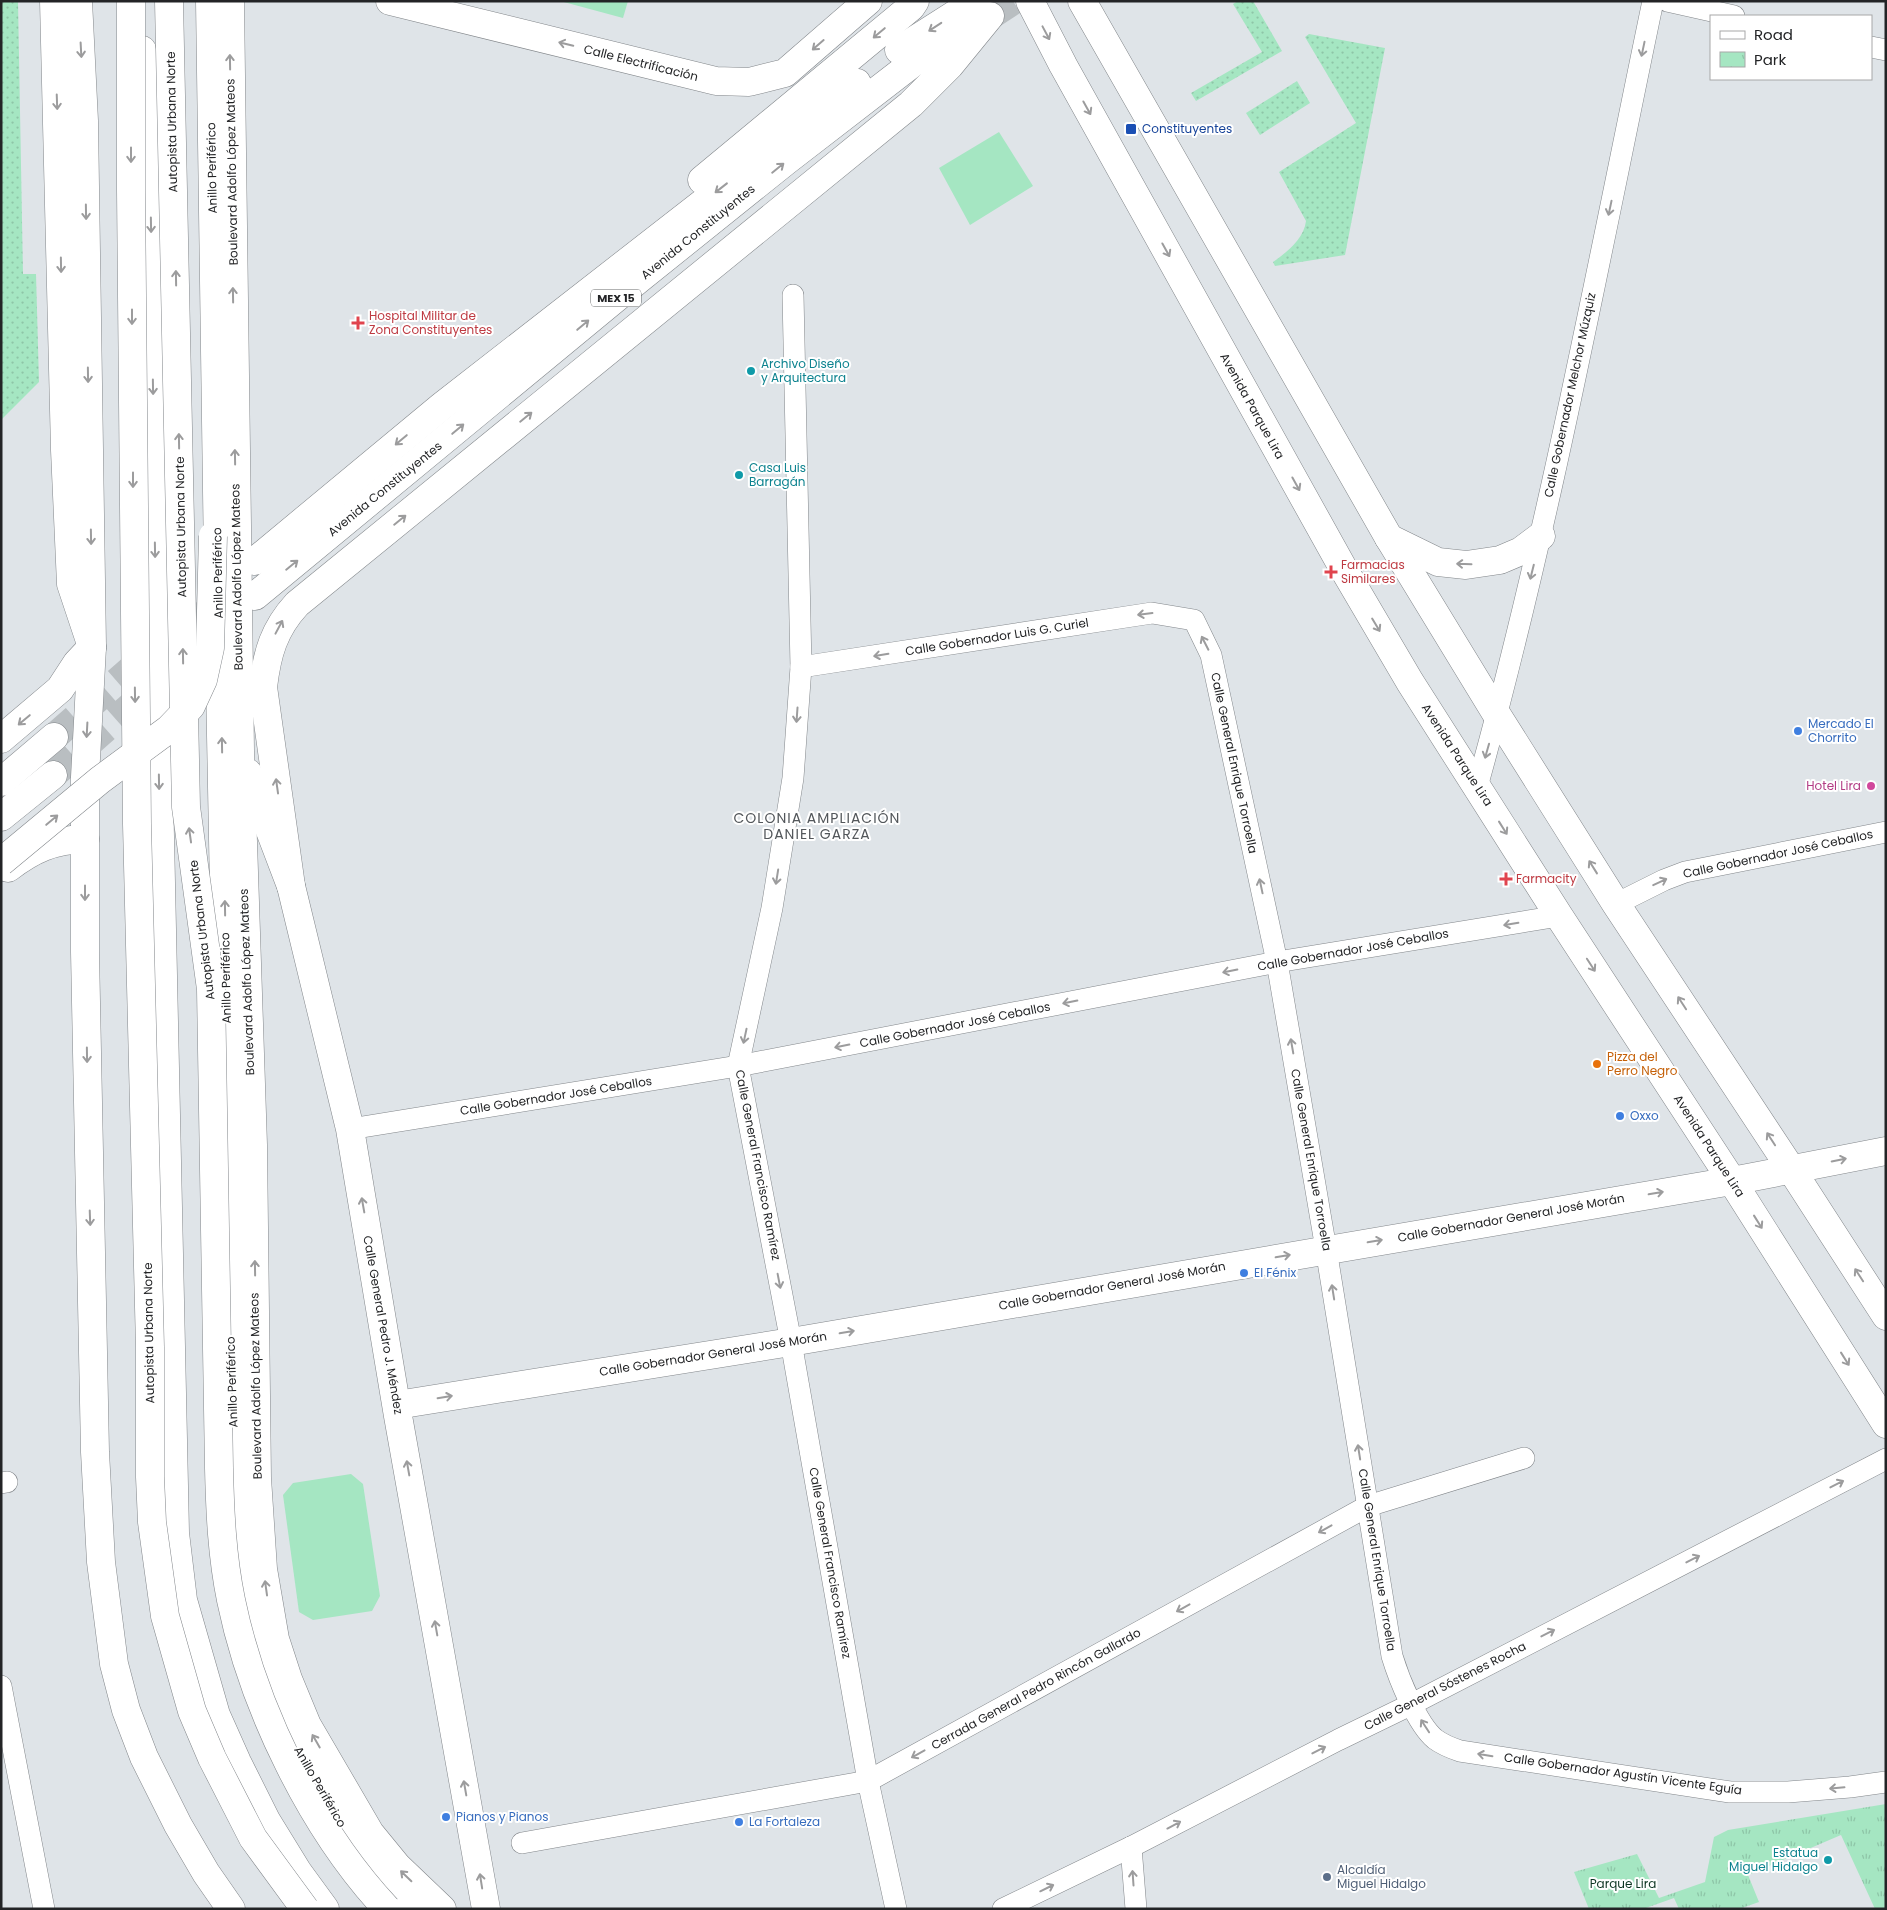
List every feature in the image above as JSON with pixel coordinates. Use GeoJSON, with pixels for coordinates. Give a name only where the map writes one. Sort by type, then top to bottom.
{"type":"FeatureCollection","features":[{"type":"Feature","properties":{"kind":"main road"},"geometry":{"type":"LineString","coordinates":[[54,1],[65,450],[71,584],[92,647]]}},
{"type":"Feature","properties":{"kind":"main road"},"geometry":{"type":"LineString","coordinates":[[78,1],[84,121],[92,647],[85,777],[85,961],[95,1461],[98,1520],[107,1618],[114,1664],[126,1710],[144,1757],[178,1826],[206,1873],[231,1909]]}},
{"type":"Feature","properties":{"kind":"main road","name":"Autopista Urbana Norte"},"geometry":{"type":"LineString","coordinates":[[131,1],[131,220],[137,824],[150,1347],[152,1522],[165,1616],[192,1711],[212,1758],[253,1838],[305,1909]]}},
{"type":"Feature","properties":{"kind":"main road"},"geometry":{"type":"LineString","coordinates":[[138,1],[151,167],[158,744],[175,1534],[183,1600],[216,1715],[266,1820],[298,1872],[325,1909]]}},
{"type":"Feature","properties":{"kind":"main road","name":"Autopista Urbana Norte"},"geometry":{"type":"LineString","coordinates":[[169,1],[186,806],[211,989],[220,1512],[224,1556],[239,1635],[277,1738],[298,1780],[333,1840],[386,1909]]}},
{"type":"Feature","properties":{"kind":"main road"},"geometry":{"type":"LineString","coordinates":[[1,862],[100,780],[169,729],[191,706],[205,672],[210,648],[213,536],[204,1]]}},
{"type":"Feature","properties":{"kind":"main road","name":"Anillo Periférico"},"geometry":{"type":"LineString","coordinates":[[210,1],[218,573],[227,998],[229,1282],[236,1516],[241,1578],[273,1695],[292,1739],[322,1796],[353,1843],[408,1909]]}},
{"type":"Feature","properties":{"kind":"main road"},"geometry":{"type":"LineString","coordinates":[[211,66],[216,1]]}},
{"type":"Feature","properties":{"kind":"main road","name":"Boulevard Adolfo López Mateos"},"geometry":{"type":"LineString","coordinates":[[230,1],[240,751],[253,1145],[257,1478],[263,1569],[275,1638],[288,1679],[312,1733],[370,1833],[397,1866],[442,1909]]}},
{"type":"Feature","properties":{"kind":"main road","name":"Calle Electrificación"},"geometry":{"type":"LineString","coordinates":[[390,1],[716,81],[749,82],[785,73],[868,1]]}},
{"type":"Feature","properties":{"kind":"main road"},"geometry":{"type":"LineString","coordinates":[[442,406],[494,351],[904,13],[915,1]]}},
{"type":"Feature","properties":{"kind":"main road","name":"Avenida Parque Lira"},"geometry":{"type":"LineString","coordinates":[[1030,1],[1063,65],[1343,568],[1410,682],[1559,916],[1732,1180],[1886,1424]]}},
{"type":"Feature","properties":{"kind":"main road"},"geometry":{"type":"LineString","coordinates":[[1082,1],[1389,538],[1497,715],[1616,904],[1886,1316]]}},
{"type":"Feature","properties":{"kind":"main road"},"geometry":{"type":"LineString","coordinates":[[291,886],[263,687],[266,663],[271,645],[278,628],[287,615],[297,604],[911,104],[950,65],[983,9]]}},
{"type":"Feature","properties":{"kind":"main road","name":"Avenida Constituyentes"},"geometry":{"type":"LineString","coordinates":[[254,561],[442,406],[901,49],[983,9]]}},
{"type":"Feature","properties":{"kind":"main road","name":"Avenida Constituyentes"},"geometry":{"type":"LineString","coordinates":[[254,596],[639,279],[983,9]]}},
{"type":"Feature","properties":{"kind":"main road"},"geometry":{"type":"LineString","coordinates":[[1389,538],[1438,562],[1466,565],[1500,560],[1521,551],[1540,536]]}},
{"type":"Feature","properties":{"kind":"main road"},"geometry":{"type":"LineString","coordinates":[[1,740],[60,689],[77,663],[92,647]]}},
{"type":"Feature","properties":{"kind":"main road"},"geometry":{"type":"LineString","coordinates":[[1,782],[54,737]]}},
{"type":"Feature","properties":{"kind":"main road","name":"Calle General Pedro J. Méndez"},"geometry":{"type":"LineString","coordinates":[[240,751],[291,886],[350,1129],[396,1405],[486,1909]]}},
{"type":"Feature","properties":{"kind":"main road"},"geometry":{"type":"LineString","coordinates":[[1,817],[52,775]]}},
{"type":"Feature","properties":{"kind":"main road"},"geometry":{"type":"LineString","coordinates":[[1,874],[24,856],[38,848],[52,843],[85,840]]}},
{"type":"Feature","properties":{"kind":"main road","name":"Calle Gobernador General José Morán"},"geometry":{"type":"LineString","coordinates":[[396,1405],[791,1342],[1732,1180],[1886,1151]]}},
{"type":"Feature","properties":{"kind":"street","name":"Calle Gobernador Melchor Múzquiz"},"geometry":{"type":"LineString","coordinates":[[1477,787],[1497,715],[1540,536],[1653,1]]}},
{"type":"Feature","properties":{"kind":"street"},"geometry":{"type":"LineString","coordinates":[[1667,1],[1730,15]]}},
{"type":"Feature","properties":{"kind":"street"},"geometry":{"type":"LineString","coordinates":[[1872,47],[1886,50]]}},
{"type":"Feature","properties":{"kind":"street","name":"Calle General Francisco Ramírez"},"geometry":{"type":"LineString","coordinates":[[793,295],[801,667],[793,778],[772,908],[738,1066],[791,1342],[868,1781],[896,1909]]}},
{"type":"Feature","properties":{"kind":"street","name":"Calle Gobernador Luis G. Curiel"},"geometry":{"type":"LineString","coordinates":[[801,667],[1152,613],[1194,620]]}},
{"type":"Feature","properties":{"kind":"street","name":"Calle General Enrique Torroella"},"geometry":{"type":"LineString","coordinates":[[1194,620],[1211,655],[1277,962],[1392,1656],[1399,1678],[1412,1704]]}},
{"type":"Feature","properties":{"kind":"street","name":"Calle Gobernador José Ceballos"},"geometry":{"type":"LineString","coordinates":[[1616,904],[1664,880],[1685,872],[1886,832]]}},
{"type":"Feature","properties":{"kind":"street","name":"Calle Gobernador José Ceballos"},"geometry":{"type":"LineString","coordinates":[[350,1129],[738,1066],[1277,962],[1559,916]]}},
{"type":"Feature","properties":{"kind":"street","name":"Cerrada General Pedro Rincón Gallardo"},"geometry":{"type":"LineString","coordinates":[[522,1844],[868,1781],[1368,1506],[1524,1458]]}},
{"type":"Feature","properties":{"kind":"street","name":"Calle General Sóstenes Rocha"},"geometry":{"type":"LineString","coordinates":[[1003,1909],[1131,1848],[1886,1459]]}},
{"type":"Feature","properties":{"kind":"street"},"geometry":{"type":"LineString","coordinates":[[1,1686],[44,1909]]}},
{"type":"Feature","properties":{"kind":"street","name":"Calle Gobernador Agustín Vicente Eguía"},"geometry":{"type":"LineString","coordinates":[[1412,1704],[1433,1738],[1442,1744],[1460,1751],[1730,1792],[1788,1792],[1850,1788],[1886,1782]]}},
{"type":"Feature","properties":{"kind":"street"},"geometry":{"type":"LineString","coordinates":[[1131,1848],[1136,1909]]}},
{"type":"Feature","properties":{"kind":"green space"},"geometry":{"type":"Polygon","coordinates":[[[1,1],[18,1],[23,274],[36,274],[39,382],[1,420],[1,1]]]}},
{"type":"Feature","properties":{"kind":"green space"},"geometry":{"type":"Polygon","coordinates":[[[560,1],[628,1],[623,18],[560,1]]]}},
{"type":"Feature","properties":{"kind":"green space"},"geometry":{"type":"Polygon","coordinates":[[[1238,1],[1253,1],[1282,51],[1196,101],[1191,93],[1262,52],[1233,4],[1238,1]]]}},
{"type":"Feature","properties":{"kind":"green space"},"geometry":{"type":"Polygon","coordinates":[[[1309,34],[1385,48],[1345,255],[1275,266],[1273,262],[1289,249],[1302,234],[1306,221],[1279,172],[1356,123],[1305,37],[1309,34]]]}},
{"type":"Feature","properties":{"kind":"green space"},"geometry":{"type":"Polygon","coordinates":[[[1297,81],[1310,103],[1260,135],[1246,113],[1297,81]]]}},
{"type":"Feature","properties":{"kind":"green space"},"geometry":{"type":"Polygon","coordinates":[[[999,132],[1033,186],[970,225],[939,168],[999,132]]]}},
{"type":"Feature","properties":{"kind":"green space"},"geometry":{"type":"Polygon","coordinates":[[[351,1474],[363,1484],[380,1596],[372,1611],[313,1620],[299,1612],[283,1495],[293,1483],[351,1474]]]}},
{"type":"Feature","properties":{"kind":"green space","name":"Parque Lira"},"geometry":{"type":"Polygon","coordinates":[[[1886,1804],[1886,1909],[1875,1909],[1841,1835],[1748,1875],[1759,1902],[1739,1909],[1679,1909],[1674,1898],[1643,1909],[1589,1909],[1574,1872],[1637,1854],[1659,1898],[1705,1882],[1714,1837],[1728,1830],[1886,1804]]]}},
{"type":"Feature","properties":{"kind":"tunnel"},"geometry":{"type":"LineString","coordinates":[[990,16],[1013,1]]}},
{"type":"Feature","properties":{"kind":"tunnel"},"geometry":{"type":"LineString","coordinates":[[54,737],[225,587]]}},
{"type":"Feature","properties":{"kind":"tunnel"},"geometry":{"type":"LineString","coordinates":[[53,775],[151,688]]}},
{"type":"Feature","properties":{"kind":"place","name":"Constituyentes"},"geometry":{"type":"Point","coordinates":[1131,129]}},
{"type":"Feature","properties":{"kind":"place","name":"Hospital Militar de Zona Constituyentes"},"geometry":{"type":"Point","coordinates":[358,323]}},
{"type":"Feature","properties":{"kind":"place","name":"Archivo Diseño y Arquitectura"},"geometry":{"type":"Point","coordinates":[751,371]}},
{"type":"Feature","properties":{"kind":"place","name":"Casa Luis Barragán"},"geometry":{"type":"Point","coordinates":[739,475]}},
{"type":"Feature","properties":{"kind":"place","name":"Farmacias Similares"},"geometry":{"type":"Point","coordinates":[1331,572]}},
{"type":"Feature","properties":{"kind":"place","name":"Mercado El Chorrito"},"geometry":{"type":"Point","coordinates":[1798,731]}},
{"type":"Feature","properties":{"kind":"place","name":"Hotel Lira"},"geometry":{"type":"Point","coordinates":[1871,786]}},
{"type":"Feature","properties":{"kind":"place","name":"Farmacity"},"geometry":{"type":"Point","coordinates":[1506,879]}},
{"type":"Feature","properties":{"kind":"place","name":"Pizza del Perro Negro"},"geometry":{"type":"Point","coordinates":[1597,1064]}},
{"type":"Feature","properties":{"kind":"place","name":"Oxxo"},"geometry":{"type":"Point","coordinates":[1620,1116]}},
{"type":"Feature","properties":{"kind":"place","name":"El Fénix"},"geometry":{"type":"Point","coordinates":[1244,1273]}},
{"type":"Feature","properties":{"kind":"place","name":"Pianos y Pianos"},"geometry":{"type":"Point","coordinates":[446,1817]}},
{"type":"Feature","properties":{"kind":"place","name":"La Fortaleza"},"geometry":{"type":"Point","coordinates":[739,1822]}},
{"type":"Feature","properties":{"kind":"place","name":"Estatua Miguel Hidalgo"},"geometry":{"type":"Point","coordinates":[1828,1860]}},
{"type":"Feature","properties":{"kind":"place","name":"Alcaldía Miguel Hidalgo"},"geometry":{"type":"Point","coordinates":[1327,1877]}},
{"type":"Feature","properties":{"kind":"district","name":"COLONIA AMPLIACIÓN DANIEL GARZA"},"geometry":{"type":"Point","coordinates":[817,826]}}]}
